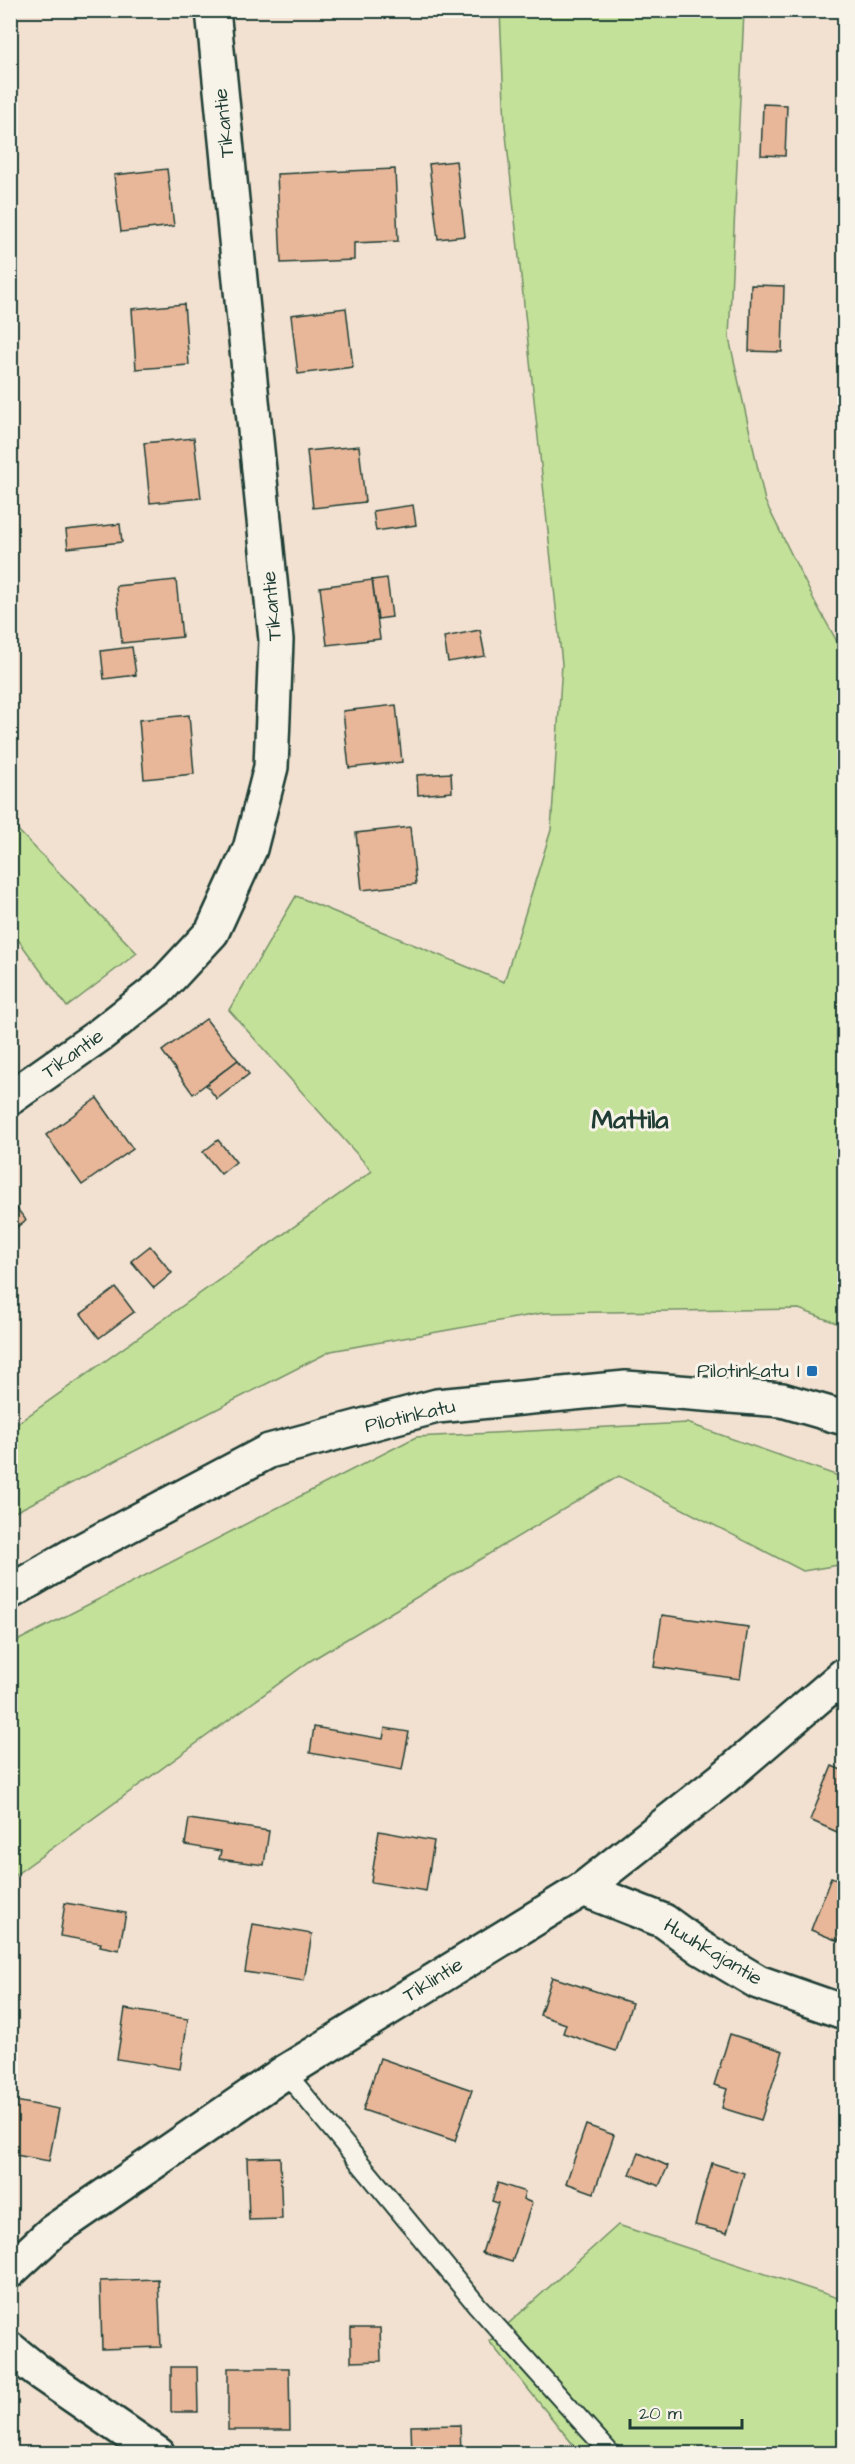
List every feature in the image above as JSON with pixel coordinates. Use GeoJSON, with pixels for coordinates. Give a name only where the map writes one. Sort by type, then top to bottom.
{"type":"FeatureCollection","features":[{"type":"Feature","properties":{"kind":"street","name":"Tikantie"},"geometry":{"type":"LineString","coordinates":[[10,1098],[101,1034],[161,987],[212,932],[250,849],[271,767],[276,640],[213,10]]}},
{"type":"Feature","properties":{"kind":"street","name":"Pilotinkatu"},"geometry":{"type":"LineString","coordinates":[[10,1592],[74,1555],[269,1451],[437,1406],[626,1388],[782,1400],[844,1418]]}},
{"type":"Feature","properties":{"kind":"street","name":"Tiklintie"},"geometry":{"type":"LineString","coordinates":[[10,2271],[52,2232],[285,2072],[583,1889],[724,1777],[844,1675]]}},
{"type":"Feature","properties":{"kind":"street","name":"Huuhkajantie"},"geometry":{"type":"LineString","coordinates":[[583,1889],[664,1921],[701,1948],[758,1982],[844,2012]]}},
{"type":"Feature","properties":{"kind":"street"},"geometry":{"type":"LineString","coordinates":[[10,2349],[36,2370],[158,2454]]}},
{"type":"Feature","properties":{"kind":"lane"},"geometry":{"type":"LineString","coordinates":[[285,2072],[477,2305],[611,2454]]}},
{"type":"Feature","properties":{"kind":"green space"},"geometry":{"type":"Polygon","coordinates":[[[500,11],[744,11],[729,338],[765,501],[815,602],[844,654],[844,1326],[799,1309],[543,1313],[331,1351],[11,1514],[11,1428],[372,1171],[229,1010],[296,896],[504,982],[551,830],[562,664],[505,125],[500,11]]]}},
{"type":"Feature","properties":{"kind":"green space"},"geometry":{"type":"Polygon","coordinates":[[[10,822],[137,953],[67,1007],[11,930],[10,822]]]}},
{"type":"Feature","properties":{"kind":"green space"},"geometry":{"type":"Polygon","coordinates":[[[687,1423],[844,1478],[844,1564],[803,1571],[619,1476],[310,1661],[11,1878],[11,1644],[416,1437],[687,1423]]]}},
{"type":"Feature","properties":{"kind":"green space"},"geometry":{"type":"Polygon","coordinates":[[[618,2225],[844,2300],[844,2453],[580,2453],[489,2341],[618,2225]]]}},
{"type":"Feature","properties":{"kind":"building"},"geometry":{"type":"Polygon","coordinates":[[[763,104],[787,105],[785,156],[761,155],[763,104]]]}},
{"type":"Feature","properties":{"kind":"building"},"geometry":{"type":"Polygon","coordinates":[[[456,161],[465,236],[438,239],[429,164],[456,161]]]}},
{"type":"Feature","properties":{"kind":"building"},"geometry":{"type":"Polygon","coordinates":[[[167,169],[174,226],[121,232],[114,175],[167,169]]]}},
{"type":"Feature","properties":{"kind":"building"},"geometry":{"type":"Polygon","coordinates":[[[395,169],[398,241],[354,243],[354,260],[281,263],[277,174],[395,169]]]}},
{"type":"Feature","properties":{"kind":"building"},"geometry":{"type":"Polygon","coordinates":[[[751,285],[784,286],[782,352],[749,351],[751,285]]]}},
{"type":"Feature","properties":{"kind":"building"},"geometry":{"type":"Polygon","coordinates":[[[184,304],[189,365],[136,369],[132,309],[184,304]]]}},
{"type":"Feature","properties":{"kind":"building"},"geometry":{"type":"Polygon","coordinates":[[[346,308],[353,367],[298,374],[291,315],[346,308]]]}},
{"type":"Feature","properties":{"kind":"building"},"geometry":{"type":"Polygon","coordinates":[[[194,438],[201,498],[150,503],[144,443],[194,438]]]}},
{"type":"Feature","properties":{"kind":"building"},"geometry":{"type":"Polygon","coordinates":[[[359,446],[365,502],[313,508],[307,451],[359,446]]]}},
{"type":"Feature","properties":{"kind":"building"},"geometry":{"type":"Polygon","coordinates":[[[413,505],[416,525],[376,531],[373,511],[413,505]]]}},
{"type":"Feature","properties":{"kind":"building"},"geometry":{"type":"Polygon","coordinates":[[[120,524],[122,542],[68,548],[66,530],[120,524]]]}},
{"type":"Feature","properties":{"kind":"building"},"geometry":{"type":"Polygon","coordinates":[[[387,578],[392,617],[378,619],[372,580],[387,578]]]}},
{"type":"Feature","properties":{"kind":"building"},"geometry":{"type":"Polygon","coordinates":[[[176,580],[182,637],[122,643],[116,586],[176,580]]]}},
{"type":"Feature","properties":{"kind":"building"},"geometry":{"type":"Polygon","coordinates":[[[372,580],[380,639],[327,645],[320,587],[372,580]]]}},
{"type":"Feature","properties":{"kind":"building"},"geometry":{"type":"Polygon","coordinates":[[[480,630],[485,656],[448,662],[444,637],[480,630]]]}},
{"type":"Feature","properties":{"kind":"building"},"geometry":{"type":"Polygon","coordinates":[[[132,647],[136,675],[104,679],[101,651],[132,647]]]}},
{"type":"Feature","properties":{"kind":"building"},"geometry":{"type":"Polygon","coordinates":[[[396,705],[402,762],[349,768],[343,711],[396,705]]]}},
{"type":"Feature","properties":{"kind":"building"},"geometry":{"type":"Polygon","coordinates":[[[189,715],[194,774],[144,779],[139,720],[189,715]]]}},
{"type":"Feature","properties":{"kind":"building"},"geometry":{"type":"Polygon","coordinates":[[[451,773],[452,792],[418,795],[417,775],[451,773]]]}},
{"type":"Feature","properties":{"kind":"building"},"geometry":{"type":"Polygon","coordinates":[[[410,827],[416,884],[362,890],[356,833],[410,827]]]}},
{"type":"Feature","properties":{"kind":"building"},"geometry":{"type":"Polygon","coordinates":[[[206,1019],[238,1060],[193,1094],[162,1051],[206,1019]]]}},
{"type":"Feature","properties":{"kind":"building"},"geometry":{"type":"Polygon","coordinates":[[[238,1060],[249,1074],[217,1099],[206,1085],[238,1060]]]}},
{"type":"Feature","properties":{"kind":"building"},"geometry":{"type":"Polygon","coordinates":[[[97,1098],[133,1149],[82,1185],[46,1135],[97,1098]]]}},
{"type":"Feature","properties":{"kind":"building"},"geometry":{"type":"Polygon","coordinates":[[[218,1140],[236,1162],[221,1174],[203,1152],[218,1140]]]}},
{"type":"Feature","properties":{"kind":"building"},"geometry":{"type":"Polygon","coordinates":[[[10,1200],[26,1220],[10,1232],[10,1200]]]}},
{"type":"Feature","properties":{"kind":"building"},"geometry":{"type":"Polygon","coordinates":[[[150,1246],[172,1273],[154,1288],[131,1261],[150,1246]]]}},
{"type":"Feature","properties":{"kind":"building"},"geometry":{"type":"Polygon","coordinates":[[[116,1288],[134,1312],[99,1338],[81,1314],[116,1288]]]}},
{"type":"Feature","properties":{"kind":"building"},"geometry":{"type":"Polygon","coordinates":[[[662,1615],[748,1627],[740,1679],[654,1667],[662,1615]]]}},
{"type":"Feature","properties":{"kind":"building"},"geometry":{"type":"Polygon","coordinates":[[[314,1727],[383,1739],[385,1728],[409,1732],[402,1770],[310,1753],[314,1727]]]}},
{"type":"Feature","properties":{"kind":"building"},"geometry":{"type":"Polygon","coordinates":[[[832,1766],[844,1771],[844,1835],[810,1820],[832,1766]]]}},
{"type":"Feature","properties":{"kind":"building"},"geometry":{"type":"Polygon","coordinates":[[[189,1819],[269,1831],[264,1865],[219,1859],[221,1851],[185,1845],[189,1819]]]}},
{"type":"Feature","properties":{"kind":"building"},"geometry":{"type":"Polygon","coordinates":[[[379,1831],[434,1841],[426,1891],[371,1882],[379,1831]]]}},
{"type":"Feature","properties":{"kind":"building"},"geometry":{"type":"Polygon","coordinates":[[[831,1877],[844,1882],[844,1922],[838,1941],[811,1930],[831,1877]]]}},
{"type":"Feature","properties":{"kind":"building"},"geometry":{"type":"Polygon","coordinates":[[[65,1903],[126,1913],[119,1950],[100,1946],[101,1943],[60,1936],[65,1903]]]}},
{"type":"Feature","properties":{"kind":"building"},"geometry":{"type":"Polygon","coordinates":[[[253,1924],[312,1934],[304,1981],[245,1972],[253,1924]]]}},
{"type":"Feature","properties":{"kind":"building"},"geometry":{"type":"Polygon","coordinates":[[[552,1977],[632,2003],[616,2051],[563,2033],[566,2024],[540,2015],[552,1977]]]}},
{"type":"Feature","properties":{"kind":"building"},"geometry":{"type":"Polygon","coordinates":[[[125,2009],[188,2019],[180,2069],[117,2059],[125,2009]]]}},
{"type":"Feature","properties":{"kind":"building"},"geometry":{"type":"Polygon","coordinates":[[[730,2034],[783,2051],[761,2120],[722,2108],[727,2089],[714,2085],[730,2034]]]}},
{"type":"Feature","properties":{"kind":"building"},"geometry":{"type":"Polygon","coordinates":[[[380,2058],[472,2090],[455,2141],[363,2110],[380,2058]]]}},
{"type":"Feature","properties":{"kind":"building"},"geometry":{"type":"Polygon","coordinates":[[[10,2100],[59,2109],[49,2161],[10,2154],[10,2100]]]}},
{"type":"Feature","properties":{"kind":"building"},"geometry":{"type":"Polygon","coordinates":[[[586,2125],[614,2135],[594,2193],[566,2183],[586,2125]]]}},
{"type":"Feature","properties":{"kind":"building"},"geometry":{"type":"Polygon","coordinates":[[[639,2153],[668,2166],[659,2186],[630,2174],[639,2153]]]}},
{"type":"Feature","properties":{"kind":"building"},"geometry":{"type":"Polygon","coordinates":[[[280,2157],[282,2219],[249,2220],[247,2158],[280,2157]]]}},
{"type":"Feature","properties":{"kind":"building"},"geometry":{"type":"Polygon","coordinates":[[[712,2163],[744,2173],[727,2233],[695,2225],[712,2163]]]}},
{"type":"Feature","properties":{"kind":"building"},"geometry":{"type":"Polygon","coordinates":[[[498,2183],[525,2192],[523,2199],[532,2203],[512,2262],[482,2253],[498,2203],[492,2201],[498,2183]]]}},
{"type":"Feature","properties":{"kind":"building"},"geometry":{"type":"Polygon","coordinates":[[[158,2279],[161,2347],[102,2349],[100,2281],[158,2279]]]}},
{"type":"Feature","properties":{"kind":"building"},"geometry":{"type":"Polygon","coordinates":[[[351,2328],[380,2328],[381,2361],[351,2362],[351,2328]]]}},
{"type":"Feature","properties":{"kind":"building"},"geometry":{"type":"Polygon","coordinates":[[[171,2367],[197,2367],[198,2412],[171,2412],[171,2367]]]}},
{"type":"Feature","properties":{"kind":"building"},"geometry":{"type":"Polygon","coordinates":[[[228,2368],[289,2368],[290,2430],[228,2430],[228,2368]]]}},
{"type":"Feature","properties":{"kind":"building"},"geometry":{"type":"Polygon","coordinates":[[[460,2425],[461,2454],[412,2454],[411,2426],[460,2425]]]}},
{"type":"Feature","properties":{"kind":"place","name":"Pilotinkatu I"},"geometry":{"type":"Point","coordinates":[812,1371]}},
{"type":"Feature","properties":{"kind":"district","name":"Mattila"},"geometry":{"type":"Point","coordinates":[630,1120]}}]}
